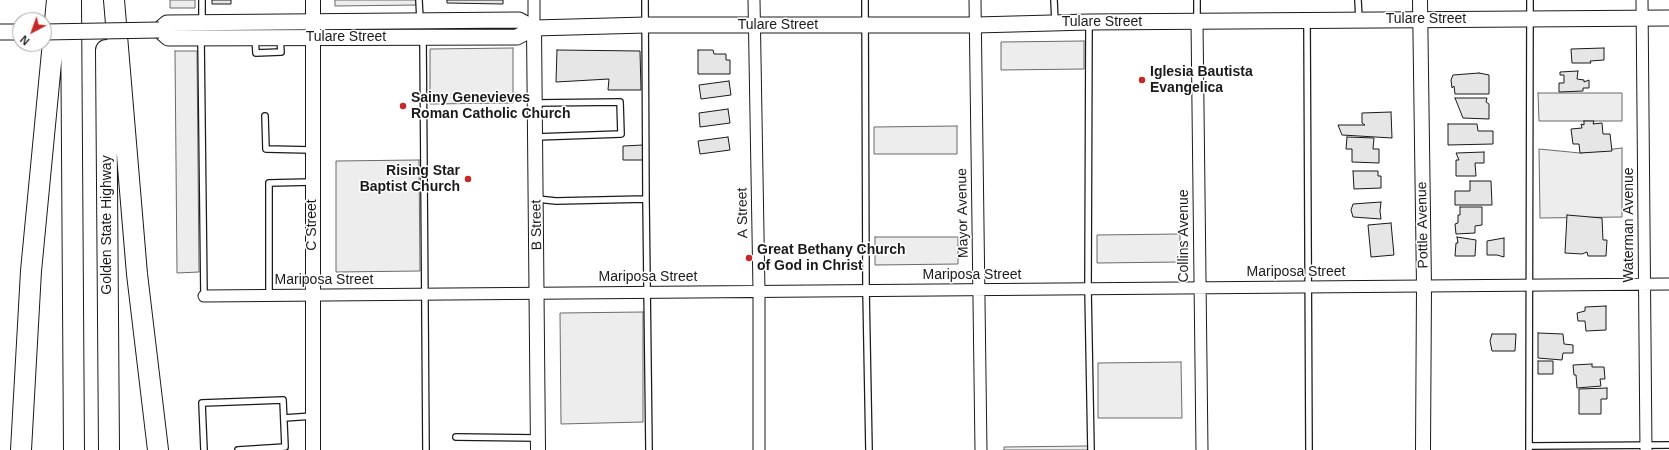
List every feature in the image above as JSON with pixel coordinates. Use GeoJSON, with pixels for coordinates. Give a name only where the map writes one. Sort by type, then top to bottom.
{"type":"FeatureCollection","features":[{"type":"Feature","properties":{"kind":"highway"},"geometry":{"type":"LineString","coordinates":[[21,450],[31,271],[57,0]]}},
{"type":"Feature","properties":{"kind":"highway"},"geometry":{"type":"LineString","coordinates":[[71,0],[74,450]]}},
{"type":"Feature","properties":{"kind":"highway","name":"Golden State Highway"},"geometry":{"type":"LineString","coordinates":[[105,0],[109,450]]}},
{"type":"Feature","properties":{"kind":"highway"},"geometry":{"type":"LineString","coordinates":[[114,0],[137,274],[158,450]]}},
{"type":"Feature","properties":{"kind":"main road","name":"Tulare Street"},"geometry":{"type":"LineString","coordinates":[[52,32],[159,30],[168,38],[517,37],[534,28],[646,25],[976,25],[1088,22],[1669,18]]}},
{"type":"Feature","properties":{"kind":"main road","name":"Tulare Street"},"geometry":{"type":"LineString","coordinates":[[159,30],[166,23],[519,20],[534,28]]}},
{"type":"Feature","properties":{"kind":"street","name":"C Street"},"geometry":{"type":"LineString","coordinates":[[313,0],[313,450]]}},
{"type":"Feature","properties":{"kind":"street","name":"B Street"},"geometry":{"type":"LineString","coordinates":[[534,0],[538,293],[538,444]]}},
{"type":"Feature","properties":{"kind":"street","name":"A Street"},"geometry":{"type":"LineString","coordinates":[[754,0],[759,291],[759,450]]}},
{"type":"Feature","properties":{"kind":"street","name":"Mayor Avenue"},"geometry":{"type":"LineString","coordinates":[[975,0],[981,450]]}},
{"type":"Feature","properties":{"kind":"street","name":"Pottle Avenue"},"geometry":{"type":"LineString","coordinates":[[1420,0],[1424,286],[1423,450]]}},
{"type":"Feature","properties":{"kind":"street","name":"Waterman Avenue"},"geometry":{"type":"LineString","coordinates":[[1642,0],[1646,448]]}},
{"type":"Feature","properties":{"kind":"street","name":"Collins Avenue"},"geometry":{"type":"LineString","coordinates":[[1197,22],[1202,450]]}},
{"type":"Feature","properties":{"kind":"street","name":"Mariposa Street"},"geometry":{"type":"LineString","coordinates":[[204,296],[1669,284]]}},
{"type":"Feature","properties":{"kind":"lane"},"geometry":{"type":"LineString","coordinates":[[202,0],[202,23]]}},
{"type":"Feature","properties":{"kind":"lane"},"geometry":{"type":"LineString","coordinates":[[419,0],[420,21]]}},
{"type":"Feature","properties":{"kind":"lane"},"geometry":{"type":"LineString","coordinates":[[645,0],[649,450]]}},
{"type":"Feature","properties":{"kind":"lane"},"geometry":{"type":"LineString","coordinates":[[865,0],[866,290],[869,450]]}},
{"type":"Feature","properties":{"kind":"lane"},"geometry":{"type":"LineString","coordinates":[[1054,0],[1055,23]]}},
{"type":"Feature","properties":{"kind":"lane"},"geometry":{"type":"LineString","coordinates":[[1197,0],[1197,22]]}},
{"type":"Feature","properties":{"kind":"lane"},"geometry":{"type":"LineString","coordinates":[[1358,0],[1358,20]]}},
{"type":"Feature","properties":{"kind":"lane"},"geometry":{"type":"LineString","coordinates":[[1530,0],[1529,448],[1646,448],[1669,445]]}},
{"type":"Feature","properties":{"kind":"lane"},"geometry":{"type":"LineString","coordinates":[[1307,21],[1309,450]]}},
{"type":"Feature","properties":{"kind":"lane"},"geometry":{"type":"LineString","coordinates":[[1088,22],[1088,289],[1091,450]]}},
{"type":"Feature","properties":{"kind":"lane"},"geometry":{"type":"LineString","coordinates":[[423,37],[426,450]]}},
{"type":"Feature","properties":{"kind":"lane"},"geometry":{"type":"LineString","coordinates":[[201,38],[204,296]]}},
{"type":"Feature","properties":{"kind":"lane"},"geometry":{"type":"LineString","coordinates":[[536,102],[620,102],[621,134],[536,137]]}},
{"type":"Feature","properties":{"kind":"lane"},"geometry":{"type":"LineString","coordinates":[[265,116],[266,149],[312,150]]}},
{"type":"Feature","properties":{"kind":"lane"},"geometry":{"type":"LineString","coordinates":[[270,295],[268,182],[312,182]]}},
{"type":"Feature","properties":{"kind":"lane"},"geometry":{"type":"LineString","coordinates":[[537,199],[556,201],[646,199]]}},
{"type":"Feature","properties":{"kind":"lane"},"geometry":{"type":"LineString","coordinates":[[204,450],[202,403],[284,400],[285,447],[238,450]]}},
{"type":"Feature","properties":{"kind":"lane"},"geometry":{"type":"LineString","coordinates":[[284,418],[313,416]]}},
{"type":"Feature","properties":{"kind":"lane"},"geometry":{"type":"LineString","coordinates":[[456,437],[538,444]]}},
{"type":"Feature","properties":{"kind":"shaded area"},"geometry":{"type":"Polygon","coordinates":[[[170,0],[195,0],[195,8],[170,8],[170,0]]]}},
{"type":"Feature","properties":{"kind":"shaded area"},"geometry":{"type":"Polygon","coordinates":[[[335,0],[418,0],[418,5],[335,6],[335,0]]]}},
{"type":"Feature","properties":{"kind":"shaded area"},"geometry":{"type":"Polygon","coordinates":[[[1084,41],[1084,69],[1001,70],[1001,42],[1084,41]]]}},
{"type":"Feature","properties":{"kind":"shaded area"},"geometry":{"type":"Polygon","coordinates":[[[513,48],[513,103],[430,104],[430,49],[513,48]]]}},
{"type":"Feature","properties":{"kind":"shaded area"},"geometry":{"type":"Polygon","coordinates":[[[175,51],[197,51],[199,272],[177,273],[175,51]]]}},
{"type":"Feature","properties":{"kind":"shaded area"},"geometry":{"type":"Polygon","coordinates":[[[1538,93],[1622,93],[1622,121],[1539,121],[1538,93]]]}},
{"type":"Feature","properties":{"kind":"shaded area"},"geometry":{"type":"Polygon","coordinates":[[[957,126],[957,154],[874,154],[874,127],[957,126]]]}},
{"type":"Feature","properties":{"kind":"shaded area"},"geometry":{"type":"Polygon","coordinates":[[[1622,148],[1622,217],[1540,218],[1539,149],[1580,153],[1622,148]]]}},
{"type":"Feature","properties":{"kind":"shaded area"},"geometry":{"type":"Polygon","coordinates":[[[419,160],[420,271],[336,272],[336,161],[419,160]]]}},
{"type":"Feature","properties":{"kind":"shaded area"},"geometry":{"type":"Polygon","coordinates":[[[1180,234],[1180,262],[1097,263],[1097,235],[1180,234]]]}},
{"type":"Feature","properties":{"kind":"shaded area"},"geometry":{"type":"Polygon","coordinates":[[[875,237],[958,237],[958,264],[875,265],[875,237]]]}},
{"type":"Feature","properties":{"kind":"shaded area"},"geometry":{"type":"Polygon","coordinates":[[[643,312],[643,422],[561,424],[560,313],[643,312]]]}},
{"type":"Feature","properties":{"kind":"shaded area"},"geometry":{"type":"Polygon","coordinates":[[[1181,362],[1182,418],[1098,418],[1098,363],[1181,362]]]}},
{"type":"Feature","properties":{"kind":"shaded area"},"geometry":{"type":"Polygon","coordinates":[[[1088,446],[1088,450],[1004,450],[1004,447],[1088,446]]]}},
{"type":"Feature","properties":{"kind":"building"},"geometry":{"type":"Polygon","coordinates":[[[212,0],[231,0],[231,4],[212,4],[212,0]]]}},
{"type":"Feature","properties":{"kind":"building"},"geometry":{"type":"Polygon","coordinates":[[[447,0],[503,0],[503,4],[447,3],[447,0]]]}},
{"type":"Feature","properties":{"kind":"building"},"geometry":{"type":"Polygon","coordinates":[[[1604,48],[1604,60],[1590,61],[1591,63],[1572,63],[1571,49],[1604,48]]]}},
{"type":"Feature","properties":{"kind":"building"},"geometry":{"type":"Polygon","coordinates":[[[557,50],[640,51],[641,90],[608,90],[609,79],[556,82],[557,50]]]}},
{"type":"Feature","properties":{"kind":"building"},"geometry":{"type":"Polygon","coordinates":[[[698,50],[713,50],[714,54],[726,54],[726,60],[730,60],[730,74],[698,74],[698,50]]]}},
{"type":"Feature","properties":{"kind":"building"},"geometry":{"type":"Polygon","coordinates":[[[1578,71],[1577,79],[1584,80],[1584,82],[1589,80],[1589,88],[1583,88],[1583,91],[1559,92],[1559,83],[1564,83],[1564,75],[1560,75],[1560,72],[1578,71]]]}},
{"type":"Feature","properties":{"kind":"building"},"geometry":{"type":"Polygon","coordinates":[[[1479,73],[1489,75],[1489,94],[1455,94],[1454,86],[1452,88],[1451,80],[1453,75],[1479,73]]]}},
{"type":"Feature","properties":{"kind":"building"},"geometry":{"type":"Polygon","coordinates":[[[729,81],[731,95],[701,99],[699,85],[729,81]]]}},
{"type":"Feature","properties":{"kind":"building"},"geometry":{"type":"Polygon","coordinates":[[[1455,98],[1487,98],[1486,102],[1489,104],[1489,119],[1463,118],[1455,98]]]}},
{"type":"Feature","properties":{"kind":"building"},"geometry":{"type":"Polygon","coordinates":[[[728,109],[730,123],[700,127],[699,113],[728,109]]]}},
{"type":"Feature","properties":{"kind":"building"},"geometry":{"type":"Polygon","coordinates":[[[1391,112],[1392,138],[1342,135],[1338,125],[1365,125],[1362,123],[1362,113],[1391,112]]]}},
{"type":"Feature","properties":{"kind":"building"},"geometry":{"type":"Polygon","coordinates":[[[1584,121],[1594,121],[1593,124],[1602,123],[1603,134],[1610,134],[1612,151],[1580,153],[1579,144],[1573,144],[1571,129],[1582,128],[1581,124],[1584,125],[1584,121]]]}},
{"type":"Feature","properties":{"kind":"building"},"geometry":{"type":"Polygon","coordinates":[[[1448,124],[1477,124],[1478,131],[1493,131],[1493,144],[1448,145],[1448,124]]]}},
{"type":"Feature","properties":{"kind":"building"},"geometry":{"type":"Polygon","coordinates":[[[728,137],[730,150],[700,154],[698,141],[728,137]]]}},
{"type":"Feature","properties":{"kind":"building"},"geometry":{"type":"Polygon","coordinates":[[[1347,137],[1374,138],[1373,149],[1379,149],[1379,163],[1352,162],[1352,149],[1346,149],[1347,137]]]}},
{"type":"Feature","properties":{"kind":"building"},"geometry":{"type":"Polygon","coordinates":[[[643,145],[643,160],[623,160],[623,146],[643,145]]]}},
{"type":"Feature","properties":{"kind":"building"},"geometry":{"type":"Polygon","coordinates":[[[1484,152],[1484,163],[1475,163],[1476,176],[1456,176],[1456,160],[1459,160],[1456,153],[1484,152]]]}},
{"type":"Feature","properties":{"kind":"building"},"geometry":{"type":"Polygon","coordinates":[[[1353,171],[1378,171],[1378,176],[1381,176],[1381,188],[1354,189],[1353,171]]]}},
{"type":"Feature","properties":{"kind":"building"},"geometry":{"type":"Polygon","coordinates":[[[1470,181],[1491,181],[1492,205],[1455,205],[1455,191],[1470,191],[1470,181]]]}},
{"type":"Feature","properties":{"kind":"building"},"geometry":{"type":"Polygon","coordinates":[[[1381,202],[1381,219],[1353,217],[1351,210],[1353,204],[1381,202]]]}},
{"type":"Feature","properties":{"kind":"building"},"geometry":{"type":"Polygon","coordinates":[[[1460,207],[1482,207],[1482,225],[1475,226],[1475,233],[1456,234],[1455,224],[1458,223],[1460,207]]]}},
{"type":"Feature","properties":{"kind":"building"},"geometry":{"type":"Polygon","coordinates":[[[1567,215],[1602,218],[1603,240],[1607,240],[1606,256],[1588,256],[1587,252],[1582,254],[1565,253],[1567,215]]]}},
{"type":"Feature","properties":{"kind":"building"},"geometry":{"type":"Polygon","coordinates":[[[1391,223],[1394,255],[1371,257],[1368,225],[1391,223]]]}},
{"type":"Feature","properties":{"kind":"building"},"geometry":{"type":"Polygon","coordinates":[[[1457,237],[1476,240],[1475,256],[1455,256],[1456,243],[1458,243],[1457,237]]]}},
{"type":"Feature","properties":{"kind":"building"},"geometry":{"type":"Polygon","coordinates":[[[1504,238],[1504,257],[1487,255],[1487,241],[1504,238]]]}},
{"type":"Feature","properties":{"kind":"building"},"geometry":{"type":"Polygon","coordinates":[[[1606,306],[1606,330],[1586,331],[1585,321],[1578,321],[1577,313],[1585,311],[1585,307],[1606,306]]]}},
{"type":"Feature","properties":{"kind":"building"},"geometry":{"type":"Polygon","coordinates":[[[1538,333],[1563,334],[1564,344],[1573,345],[1573,353],[1563,353],[1562,360],[1538,358],[1538,333]]]}},
{"type":"Feature","properties":{"kind":"building"},"geometry":{"type":"Polygon","coordinates":[[[1492,334],[1516,334],[1515,351],[1492,351],[1490,341],[1492,334]]]}},
{"type":"Feature","properties":{"kind":"building"},"geometry":{"type":"Polygon","coordinates":[[[1538,361],[1553,361],[1553,374],[1538,374],[1538,361]]]}},
{"type":"Feature","properties":{"kind":"building"},"geometry":{"type":"Polygon","coordinates":[[[1592,364],[1592,367],[1604,367],[1605,379],[1600,379],[1601,386],[1577,388],[1576,375],[1574,375],[1573,365],[1592,364]]]}},
{"type":"Feature","properties":{"kind":"building"},"geometry":{"type":"Polygon","coordinates":[[[1607,388],[1607,399],[1601,399],[1601,414],[1579,414],[1579,389],[1607,388]]]}},
{"type":"Feature","properties":{"kind":"place","name":"Iglesia Bautista Evangelica"},"geometry":{"type":"Point","coordinates":[1142,80]}},
{"type":"Feature","properties":{"kind":"place","name":"Sainy Genevieves Roman Catholic Church"},"geometry":{"type":"Point","coordinates":[403,106]}},
{"type":"Feature","properties":{"kind":"place","name":"Rising Star Baptist Church"},"geometry":{"type":"Point","coordinates":[468,179]}},
{"type":"Feature","properties":{"kind":"place","name":"Great Bethany Church of God in Christ"},"geometry":{"type":"Point","coordinates":[749,258]}}]}
